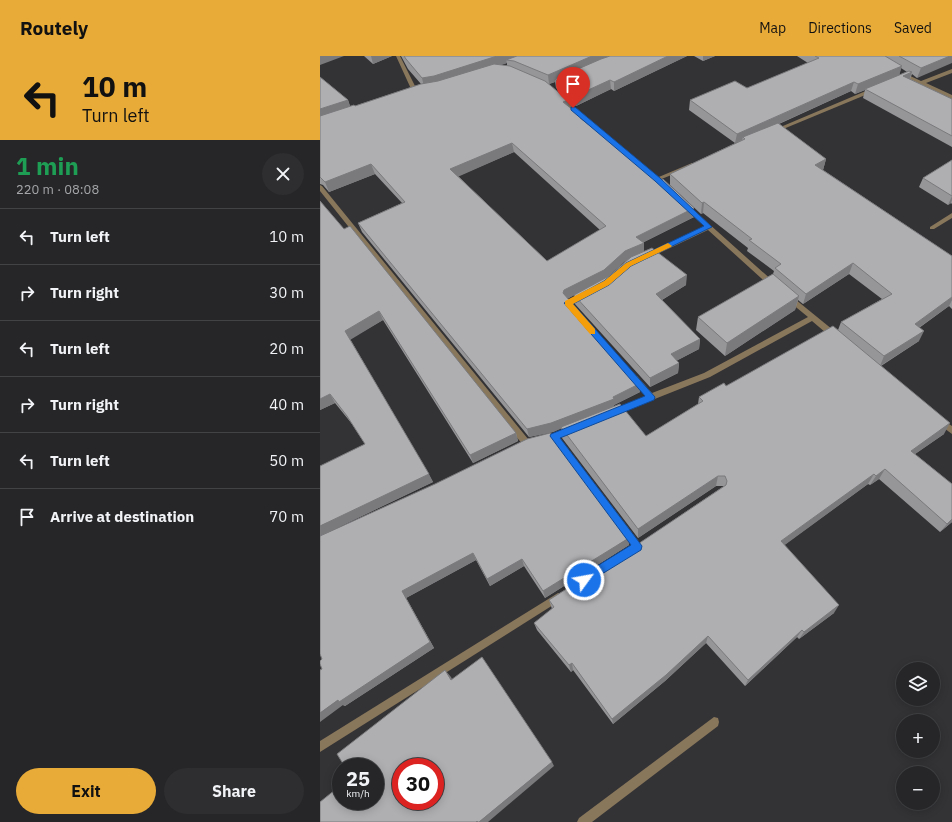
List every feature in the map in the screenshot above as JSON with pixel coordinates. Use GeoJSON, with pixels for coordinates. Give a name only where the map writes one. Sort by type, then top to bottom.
{"type":"FeatureCollection","features":[{"type":"Feature","properties":{"kind":"street"},"geometry":{"type":"LineString","coordinates":[[398,56],[415,92]]}},
{"type":"Feature","properties":{"kind":"street"},"geometry":{"type":"LineString","coordinates":[[921,83],[952,71]]}},
{"type":"Feature","properties":{"kind":"street"},"geometry":{"type":"LineString","coordinates":[[899,72],[952,97]]}},
{"type":"Feature","properties":{"kind":"street"},"geometry":{"type":"LineString","coordinates":[[899,79],[906,76]]}},
{"type":"Feature","properties":{"kind":"street"},"geometry":{"type":"LineString","coordinates":[[767,134],[877,88]]}},
{"type":"Feature","properties":{"kind":"street"},"geometry":{"type":"LineString","coordinates":[[407,94],[422,90]]}},
{"type":"Feature","properties":{"kind":"street"},"geometry":{"type":"LineString","coordinates":[[555,93],[639,164]]}},
{"type":"Feature","properties":{"kind":"street"},"geometry":{"type":"LineString","coordinates":[[657,179],[701,161]]}},
{"type":"Feature","properties":{"kind":"street"},"geometry":{"type":"LineString","coordinates":[[651,174],[663,184]]}},
{"type":"Feature","properties":{"kind":"street"},"geometry":{"type":"LineString","coordinates":[[320,187],[523,445],[557,435],[641,544],[624,555]]}},
{"type":"Feature","properties":{"kind":"street"},"geometry":{"type":"LineString","coordinates":[[680,200],[778,289]]}},
{"type":"Feature","properties":{"kind":"street"},"geometry":{"type":"LineString","coordinates":[[932,228],[952,215]]}},
{"type":"Feature","properties":{"kind":"street"},"geometry":{"type":"LineString","coordinates":[[642,258],[709,227]]}},
{"type":"Feature","properties":{"kind":"street"},"geometry":{"type":"LineString","coordinates":[[784,294],[842,342]]}},
{"type":"Feature","properties":{"kind":"street"},"geometry":{"type":"LineString","coordinates":[[608,414],[707,375],[812,318]]}},
{"type":"Feature","properties":{"kind":"street"},"geometry":{"type":"LineString","coordinates":[[630,374],[651,397]]}},
{"type":"Feature","properties":{"kind":"street"},"geometry":{"type":"LineString","coordinates":[[934,416],[952,431]]}},
{"type":"Feature","properties":{"kind":"street"},"geometry":{"type":"LineString","coordinates":[[320,747],[563,593]]}},
{"type":"Feature","properties":{"kind":"street"},"geometry":{"type":"LineString","coordinates":[[583,822],[714,722]]}},
{"type":"Feature","properties":{"kind":"building"},"geometry":{"type":"Polygon","coordinates":[[[404,56],[497,56],[434,76],[422,78],[404,56]]]}},
{"type":"Feature","properties":{"kind":"building"},"geometry":{"type":"Polygon","coordinates":[[[517,56],[592,56],[548,75],[514,61],[506,60],[517,56]]]}},
{"type":"Feature","properties":{"kind":"building"},"geometry":{"type":"Polygon","coordinates":[[[610,56],[668,56],[614,82],[610,80],[575,96],[555,79],[601,59],[610,56]]]}},
{"type":"Feature","properties":{"kind":"building"},"geometry":{"type":"Polygon","coordinates":[[[815,56],[885,56],[902,66],[858,84],[854,82],[737,134],[690,100],[735,81],[747,88],[819,58],[815,56]]]}},
{"type":"Feature","properties":{"kind":"building"},"geometry":{"type":"Polygon","coordinates":[[[899,56],[950,56],[921,68],[899,56]]]}},
{"type":"Feature","properties":{"kind":"building"},"geometry":{"type":"Polygon","coordinates":[[[494,64],[510,66],[545,81],[568,100],[563,102],[582,117],[580,118],[661,180],[663,179],[694,208],[636,237],[644,243],[625,251],[604,270],[564,290],[563,293],[641,383],[613,397],[614,399],[551,423],[527,429],[358,223],[405,202],[371,164],[325,182],[320,177],[320,116],[421,84],[438,81],[494,64]],[[512,143],[450,169],[547,261],[606,226],[512,143]]]}},
{"type":"Feature","properties":{"kind":"building"},"geometry":{"type":"Polygon","coordinates":[[[909,71],[912,72],[903,76],[952,99],[952,136],[865,89],[909,71]]]}},
{"type":"Feature","properties":{"kind":"building"},"geometry":{"type":"Polygon","coordinates":[[[320,77],[348,100],[320,109],[320,77]]]}},
{"type":"Feature","properties":{"kind":"building"},"geometry":{"type":"Polygon","coordinates":[[[778,123],[826,159],[815,165],[952,256],[952,297],[915,324],[924,331],[884,356],[841,322],[892,294],[853,263],[806,294],[775,268],[781,264],[749,240],[752,239],[704,202],[702,203],[670,174],[745,139],[743,137],[778,123]]]}},
{"type":"Feature","properties":{"kind":"building"},"geometry":{"type":"Polygon","coordinates":[[[952,160],[952,196],[923,178],[952,160]]]}},
{"type":"Feature","properties":{"kind":"building"},"geometry":{"type":"Polygon","coordinates":[[[320,201],[344,229],[350,226],[516,433],[470,455],[379,311],[345,331],[429,474],[320,526],[320,466],[365,444],[347,416],[330,394],[320,399],[320,201]]]}},
{"type":"Feature","properties":{"kind":"building"},"geometry":{"type":"Polygon","coordinates":[[[652,248],[687,275],[656,294],[700,339],[671,354],[679,363],[650,378],[574,295],[609,276],[631,257],[652,248]]]}},
{"type":"Feature","properties":{"kind":"building"},"geometry":{"type":"Polygon","coordinates":[[[773,274],[799,296],[727,343],[698,317],[773,274]]]}},
{"type":"Feature","properties":{"kind":"building"},"geometry":{"type":"Polygon","coordinates":[[[833,326],[950,423],[911,451],[952,484],[952,519],[947,524],[885,469],[876,476],[874,474],[781,541],[839,605],[804,632],[802,630],[748,680],[708,636],[666,675],[612,719],[572,663],[569,665],[534,623],[554,607],[549,600],[641,542],[726,485],[727,481],[725,476],[718,476],[638,529],[561,427],[620,404],[646,436],[703,401],[699,397],[724,383],[726,386],[833,326]]]}},
{"type":"Feature","properties":{"kind":"building"},"geometry":{"type":"Polygon","coordinates":[[[550,433],[629,538],[543,591],[522,559],[487,579],[473,553],[402,591],[430,642],[320,713],[320,670],[322,669],[320,661],[322,659],[320,654],[320,536],[435,484],[527,439],[550,433]]]}},
{"type":"Feature","properties":{"kind":"building"},"geometry":{"type":"Polygon","coordinates":[[[482,657],[552,762],[479,822],[320,822],[320,802],[332,792],[332,810],[384,810],[384,758],[339,758],[337,754],[445,670],[451,680],[482,657]]]}},
{"type":"Feature","properties":{"kind":"slow traffic"},"geometry":{"type":"LineString","coordinates":[[592,331],[568,303],[607,283],[628,264],[668,246]]}},
{"type":"Feature","properties":{"kind":"route"},"geometry":{"type":"LineString","coordinates":[[573,108],[657,179],[709,227],[628,264],[607,283],[568,303],[651,397],[554,436],[637,546],[584,580]]}}]}
